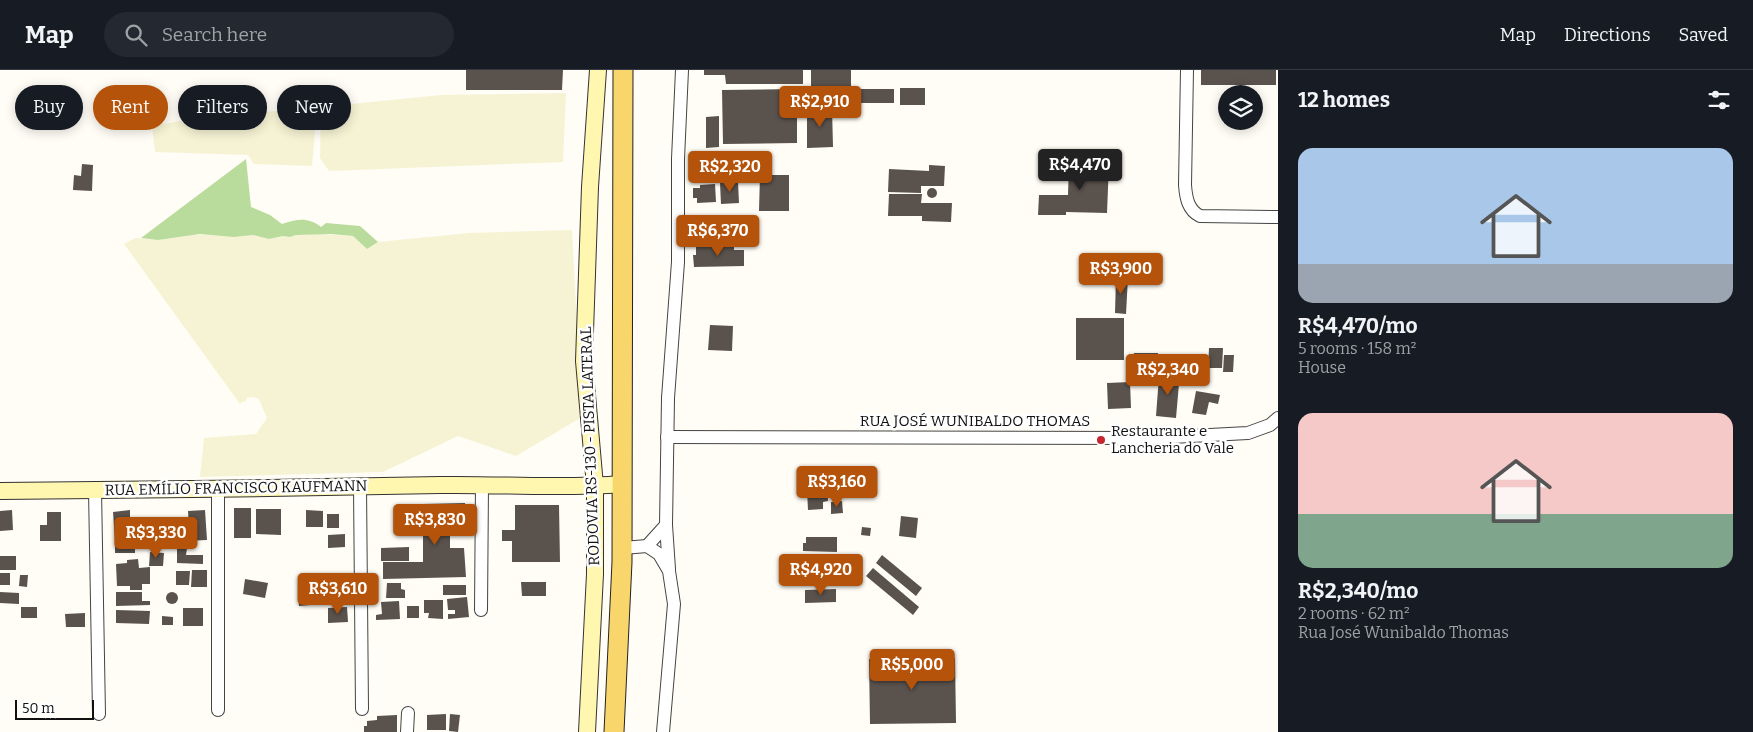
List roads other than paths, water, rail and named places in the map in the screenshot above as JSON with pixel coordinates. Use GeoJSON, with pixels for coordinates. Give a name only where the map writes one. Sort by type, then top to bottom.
{"type":"FeatureCollection","features":[{"type":"Feature","properties":{"kind":"main road"},"geometry":{"type":"LineString","coordinates":[[614,732],[622,548],[624,224],[622,70]]}},
{"type":"Feature","properties":{"kind":"street","name":"RODOVIA RS-130 - PISTA LATERAL"},"geometry":{"type":"LineString","coordinates":[[587,732],[595,574],[595,486],[584,361],[590,187],[598,70]]}},
{"type":"Feature","properties":{"kind":"street"},"geometry":{"type":"LineString","coordinates":[[663,732],[674,604],[669,571],[666,525],[667,437],[678,262],[678,159],[682,70]]}},
{"type":"Feature","properties":{"kind":"street"},"geometry":{"type":"LineString","coordinates":[[1187,70],[1185,185],[1187,199],[1193,212],[1200,216],[1278,217]]}},
{"type":"Feature","properties":{"kind":"street","name":"RUA JOSÉ WUNIBALDO THOMAS"},"geometry":{"type":"LineString","coordinates":[[667,437],[1152,438],[1248,434],[1270,426],[1278,418]]}},
{"type":"Feature","properties":{"kind":"street","name":"RUA EMÍLIO FRANCISCO KAUFMANN"},"geometry":{"type":"LineString","coordinates":[[0,491],[218,490],[482,484],[554,487],[622,484]]}},
{"type":"Feature","properties":{"kind":"street"},"geometry":{"type":"LineString","coordinates":[[481,610],[482,484]]}},
{"type":"Feature","properties":{"kind":"street"},"geometry":{"type":"LineString","coordinates":[[360,486],[362,709]]}},
{"type":"Feature","properties":{"kind":"street"},"geometry":{"type":"LineString","coordinates":[[95,490],[99,714]]}},
{"type":"Feature","properties":{"kind":"street"},"geometry":{"type":"LineString","coordinates":[[218,490],[218,710]]}},
{"type":"Feature","properties":{"kind":"street"},"geometry":{"type":"LineString","coordinates":[[647,546],[666,525]]}},
{"type":"Feature","properties":{"kind":"street"},"geometry":{"type":"LineString","coordinates":[[622,548],[647,546],[659,554],[669,571]]}},
{"type":"Feature","properties":{"kind":"street"},"geometry":{"type":"LineString","coordinates":[[407,732],[408,713]]}},
{"type":"Feature","properties":{"kind":"place","name":"Restaurante e Lancheria do Vale"},"geometry":{"type":"Point","coordinates":[1101,440]}}]}
